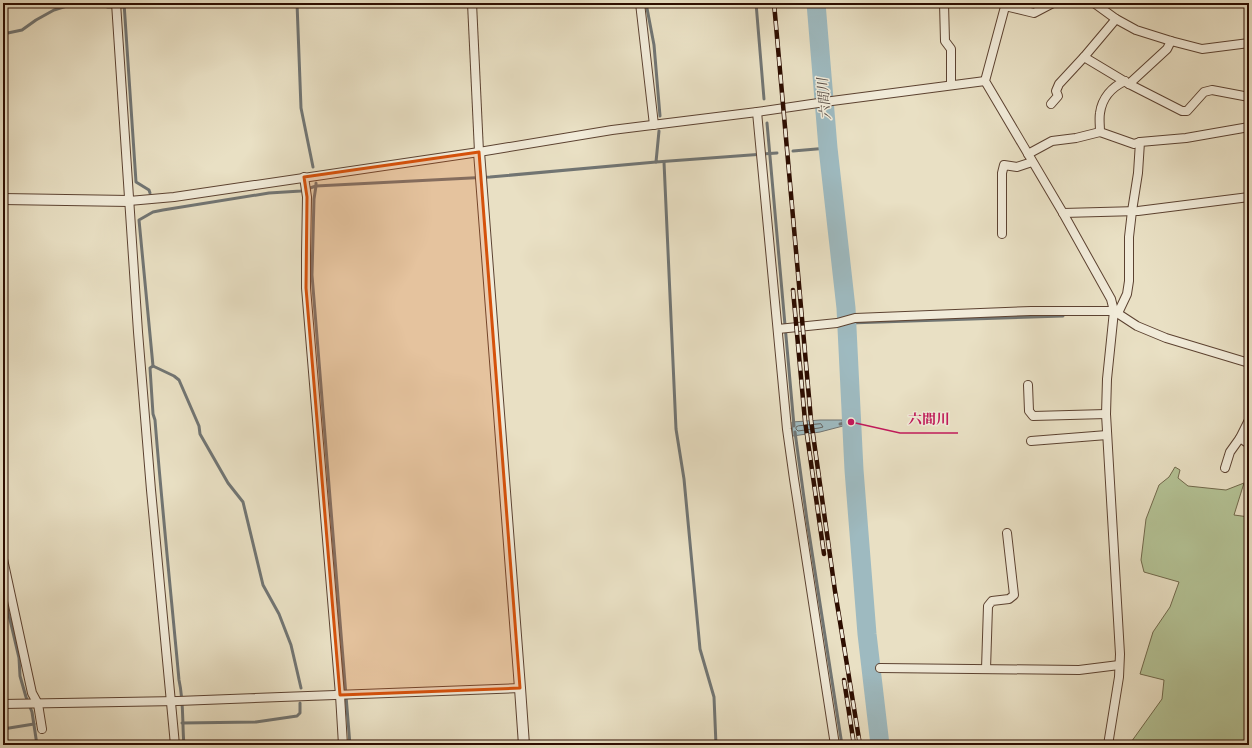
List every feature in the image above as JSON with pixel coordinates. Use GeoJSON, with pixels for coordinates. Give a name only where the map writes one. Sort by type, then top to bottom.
{"type":"FeatureCollection","features":[{"type":"Feature","properties":{"kind":"street"},"geometry":{"type":"LineString","coordinates":[[472,3],[479,152],[524,745]]}},
{"type":"Feature","properties":{"kind":"street"},"geometry":{"type":"LineString","coordinates":[[640,3],[654,125]]}},
{"type":"Feature","properties":{"kind":"street"},"geometry":{"type":"LineString","coordinates":[[944,3],[945,41],[951,49],[951,85]]}},
{"type":"Feature","properties":{"kind":"street"},"geometry":{"type":"LineString","coordinates":[[1053,3],[1034,13],[1006,5],[985,81],[1063,213],[1111,299],[1116,312]]}},
{"type":"Feature","properties":{"kind":"street"},"geometry":{"type":"LineString","coordinates":[[1094,3],[1116,19],[1136,30],[1171,41],[1202,49],[1249,43]]}},
{"type":"Feature","properties":{"kind":"street"},"geometry":{"type":"LineString","coordinates":[[116,5],[151,490],[178,701],[175,745]]}},
{"type":"Feature","properties":{"kind":"street"},"geometry":{"type":"LineString","coordinates":[[1051,104],[1058,96],[1056,91],[1059,84],[1116,19]]}},
{"type":"Feature","properties":{"kind":"street"},"geometry":{"type":"LineString","coordinates":[[1100,132],[1100,114],[1102,106],[1111,90],[1127,82],[1167,49],[1171,41]]}},
{"type":"Feature","properties":{"kind":"street"},"geometry":{"type":"LineString","coordinates":[[1084,57],[1182,111],[1187,111],[1204,92],[1212,90],[1249,97]]}},
{"type":"Feature","properties":{"kind":"street"},"geometry":{"type":"LineString","coordinates":[[3,199],[129,201],[174,197],[305,181],[612,130],[985,81]]}},
{"type":"Feature","properties":{"kind":"street"},"geometry":{"type":"LineString","coordinates":[[757,112],[783,328],[787,429],[835,745]]}},
{"type":"Feature","properties":{"kind":"street"},"geometry":{"type":"LineString","coordinates":[[1028,154],[1052,141],[1076,138],[1100,132],[1134,144],[1140,142],[1186,138],[1249,127]]}},
{"type":"Feature","properties":{"kind":"street"},"geometry":{"type":"LineString","coordinates":[[1108,745],[1119,677],[1120,654],[1106,414],[1107,379],[1116,312],[1127,294],[1129,281],[1129,237],[1138,173],[1140,142]]}},
{"type":"Feature","properties":{"kind":"street"},"geometry":{"type":"LineString","coordinates":[[1002,234],[1002,173],[1004,166],[1017,167],[1032,162]]}},
{"type":"Feature","properties":{"kind":"street"},"geometry":{"type":"LineString","coordinates":[[305,181],[307,197],[306,288],[344,694],[343,745]]}},
{"type":"Feature","properties":{"kind":"street"},"geometry":{"type":"LineString","coordinates":[[1063,213],[1132,211],[1249,197]]}},
{"type":"Feature","properties":{"kind":"street"},"geometry":{"type":"LineString","coordinates":[[783,328],[837,323],[855,318],[1031,311],[1116,312],[1137,326],[1166,338],[1249,363]]}},
{"type":"Feature","properties":{"kind":"street"},"geometry":{"type":"LineString","coordinates":[[1028,384],[1029,412],[1033,416],[1106,414]]}},
{"type":"Feature","properties":{"kind":"street"},"geometry":{"type":"LineString","coordinates":[[1225,468],[1230,452],[1240,438],[1249,420]]}},
{"type":"Feature","properties":{"kind":"street"},"geometry":{"type":"LineString","coordinates":[[1031,441],[1107,435]]}},
{"type":"Feature","properties":{"kind":"street"},"geometry":{"type":"LineString","coordinates":[[1240,438],[1249,444]]}},
{"type":"Feature","properties":{"kind":"street"},"geometry":{"type":"LineString","coordinates":[[986,669],[988,606],[992,601],[1009,599],[1014,595],[1007,533]]}},
{"type":"Feature","properties":{"kind":"street"},"geometry":{"type":"LineString","coordinates":[[3,559],[32,693],[32,704],[42,729]]}},
{"type":"Feature","properties":{"kind":"street"},"geometry":{"type":"LineString","coordinates":[[880,668],[1079,670],[1119,665]]}},
{"type":"Feature","properties":{"kind":"street"},"geometry":{"type":"LineString","coordinates":[[3,704],[178,701],[520,688]]}},
{"type":"Feature","properties":{"kind":"highlighted area"},"geometry":{"type":"Polygon","coordinates":[[[479,152],[520,688],[340,695],[306,288],[307,197],[304,177],[479,152]]]}},
{"type":"Feature","properties":{"kind":"green space"},"geometry":{"type":"Polygon","coordinates":[[[1175,467],[1180,470],[1178,478],[1188,486],[1226,490],[1244,483],[1234,515],[1249,517],[1249,745],[1129,745],[1162,699],[1164,680],[1140,674],[1153,632],[1170,607],[1179,582],[1144,572],[1141,560],[1146,519],[1159,485],[1169,477],[1175,467]]]}},
{"type":"Feature","properties":{"kind":"water"},"geometry":{"type":"Polygon","coordinates":[[[842,420],[843,426],[820,432],[793,436],[792,422],[842,420]]]}},
{"type":"Feature","properties":{"kind":"waterway"},"geometry":{"type":"LineString","coordinates":[[3,34],[22,30],[54,10],[73,4],[93,3]]}},
{"type":"Feature","properties":{"kind":"waterway"},"geometry":{"type":"LineString","coordinates":[[94,3],[108,7],[124,7]]}},
{"type":"Feature","properties":{"kind":"waterway"},"geometry":{"type":"LineString","coordinates":[[124,3],[136,182],[149,190],[150,193]]}},
{"type":"Feature","properties":{"kind":"waterway"},"geometry":{"type":"LineString","coordinates":[[297,3],[301,108],[313,167]]}},
{"type":"Feature","properties":{"kind":"waterway"},"geometry":{"type":"LineString","coordinates":[[646,3],[654,45],[660,116]]}},
{"type":"Feature","properties":{"kind":"waterway"},"geometry":{"type":"LineString","coordinates":[[756,3],[764,99]]}},
{"type":"Feature","properties":{"kind":"waterway","name":"六間川"},"geometry":{"type":"LineString","coordinates":[[816,3],[828,148],[846,308],[854,470],[867,634],[880,745]]}},
{"type":"Feature","properties":{"kind":"waterway"},"geometry":{"type":"LineString","coordinates":[[767,123],[794,426]]}},
{"type":"Feature","properties":{"kind":"waterway"},"geometry":{"type":"LineString","coordinates":[[659,131],[656,162],[777,153]]}},
{"type":"Feature","properties":{"kind":"waterway"},"geometry":{"type":"LineString","coordinates":[[793,151],[828,148]]}},
{"type":"Feature","properties":{"kind":"waterway"},"geometry":{"type":"LineString","coordinates":[[184,745],[182,696],[179,680],[155,420],[153,414],[150,368],[153,366],[139,220],[153,212],[163,210],[269,193],[301,191],[316,186],[490,177],[656,162]]}},
{"type":"Feature","properties":{"kind":"waterway"},"geometry":{"type":"LineString","coordinates":[[664,162],[676,429],[684,479],[700,649],[714,697],[716,745]]}},
{"type":"Feature","properties":{"kind":"waterway"},"geometry":{"type":"LineString","coordinates":[[316,183],[314,199],[312,275],[350,745]]}},
{"type":"Feature","properties":{"kind":"waterway"},"geometry":{"type":"LineString","coordinates":[[849,323],[1063,316]]}},
{"type":"Feature","properties":{"kind":"waterway"},"geometry":{"type":"LineString","coordinates":[[153,366],[179,380],[199,426],[200,434],[228,483],[243,502],[263,585],[279,614],[291,645],[301,688]]}},
{"type":"Feature","properties":{"kind":"waterway"},"geometry":{"type":"LineString","coordinates":[[840,424],[851,422]]}},
{"type":"Feature","properties":{"kind":"waterway"},"geometry":{"type":"LineString","coordinates":[[795,432],[807,520],[842,745]]}},
{"type":"Feature","properties":{"kind":"waterway"},"geometry":{"type":"LineString","coordinates":[[3,590],[19,658],[20,676],[32,712],[37,745]]}},
{"type":"Feature","properties":{"kind":"waterway"},"geometry":{"type":"LineString","coordinates":[[182,723],[256,722],[297,716],[300,713],[300,703]]}},
{"type":"Feature","properties":{"kind":"waterway"},"geometry":{"type":"LineString","coordinates":[[3,729],[34,724]]}},
{"type":"Feature","properties":{"kind":"railway"},"geometry":{"type":"LineString","coordinates":[[774,3],[811,420],[835,591],[860,745]]}},
{"type":"Feature","properties":{"kind":"railway"},"geometry":{"type":"LineString","coordinates":[[793,290],[805,421],[824,554]]}},
{"type":"Feature","properties":{"kind":"railway"},"geometry":{"type":"LineString","coordinates":[[844,680],[854,745]]}},
{"type":"Feature","properties":{"kind":"place","name":"六間川"},"geometry":{"type":"Point","coordinates":[851,422]}}]}
